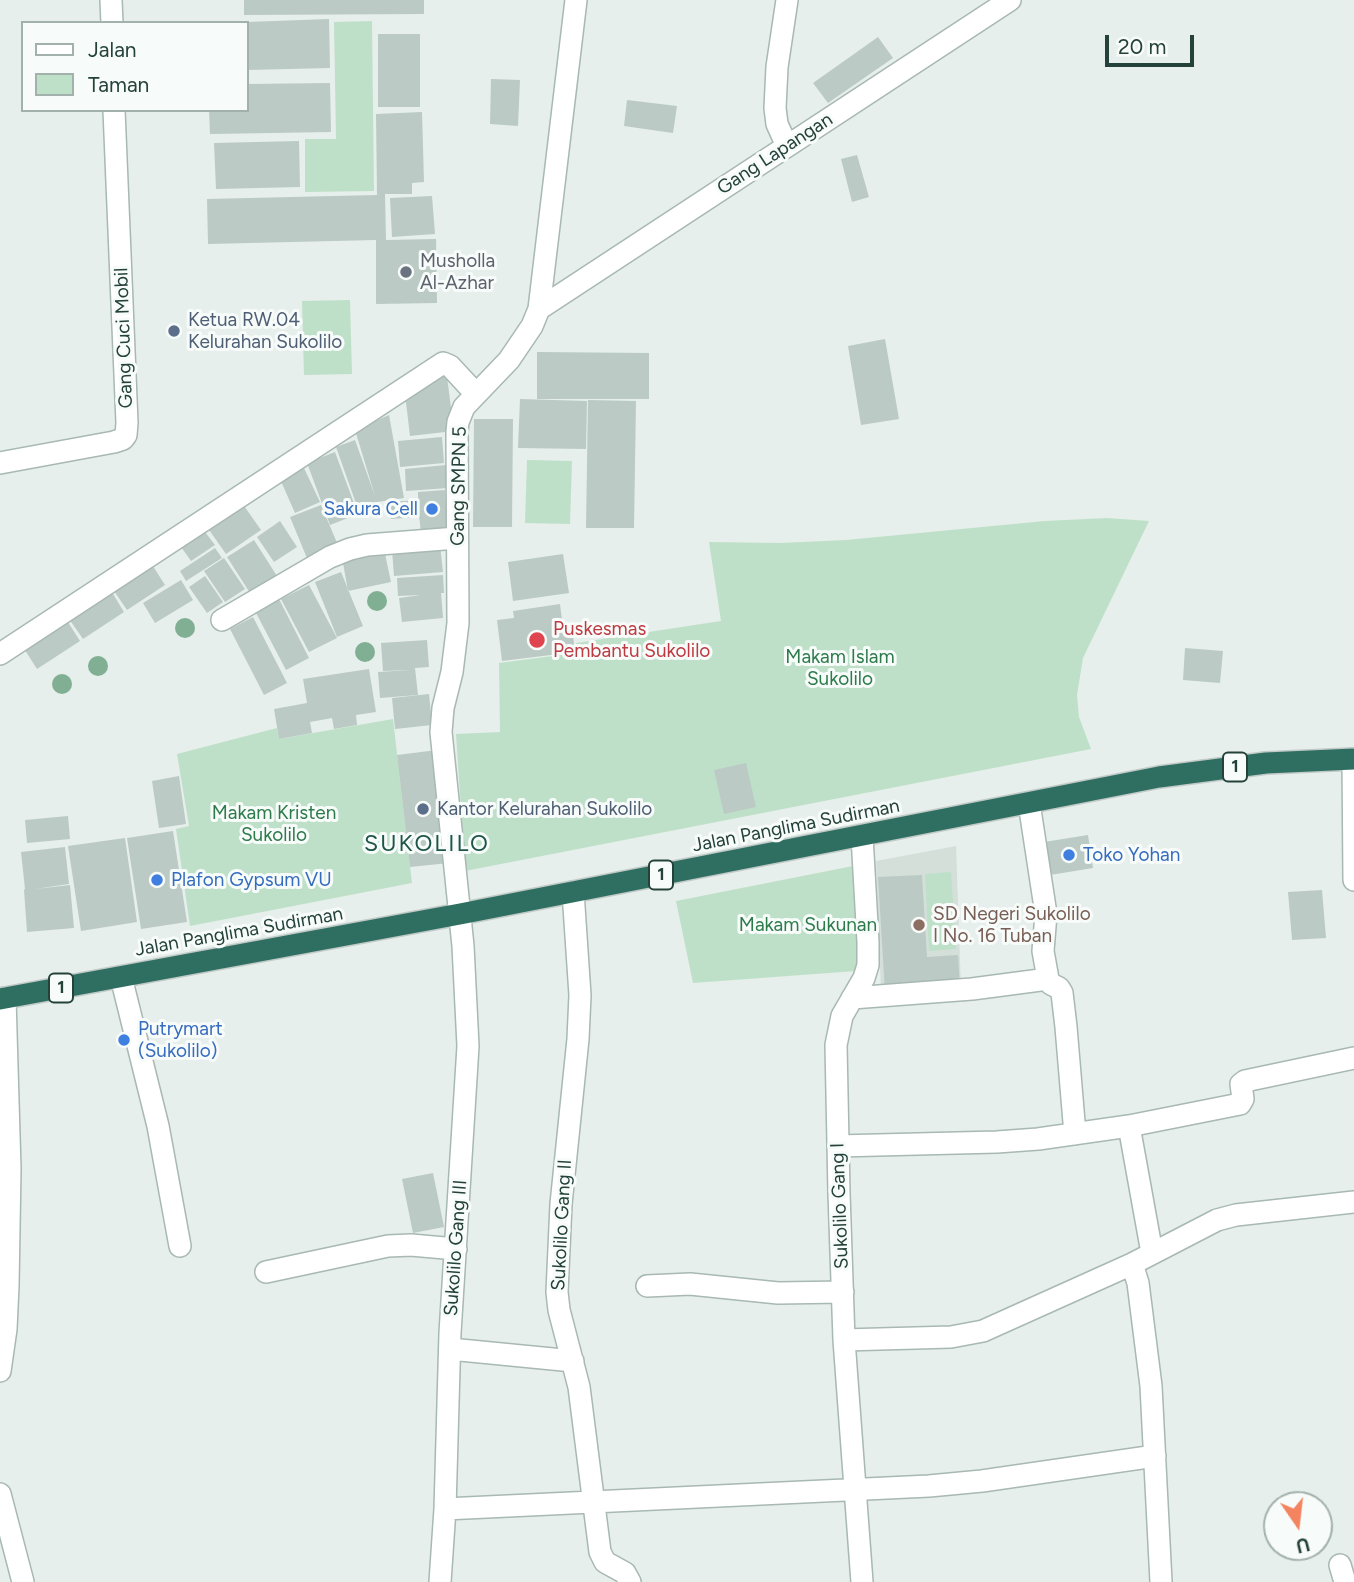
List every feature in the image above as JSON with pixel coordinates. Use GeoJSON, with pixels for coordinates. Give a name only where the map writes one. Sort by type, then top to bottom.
{"type":"FeatureCollection","features":[{"type":"Feature","properties":{"kind":"highway","name":"Jalan Panglima Sudirman"},"geometry":{"type":"LineString","coordinates":[[2,998],[460,914],[1116,784],[1266,764],[1354,760]]}},
{"type":"Feature","properties":{"kind":"street"},"geometry":{"type":"LineString","coordinates":[[111,0],[112,21]]}},
{"type":"Feature","properties":{"kind":"street","name":"Gang SMPN 5"},"geometry":{"type":"LineString","coordinates":[[460,914],[441,732],[443,708],[457,640],[457,432],[461,414],[515,352],[533,326],[539,309],[576,0]]}},
{"type":"Feature","properties":{"kind":"street"},"geometry":{"type":"LineString","coordinates":[[787,0],[776,76],[775,108],[777,124],[787,146]]}},
{"type":"Feature","properties":{"kind":"street","name":"Gang Lapangan"},"geometry":{"type":"LineString","coordinates":[[539,309],[1010,0]]}},
{"type":"Feature","properties":{"kind":"street","name":"Gang Cuci Mobil"},"geometry":{"type":"LineString","coordinates":[[0,463],[114,442],[126,435],[114,112]]}},
{"type":"Feature","properties":{"kind":"street"},"geometry":{"type":"LineString","coordinates":[[0,654],[440,364],[450,366],[476,394]]}},
{"type":"Feature","properties":{"kind":"street"},"geometry":{"type":"LineString","coordinates":[[222,620],[330,557],[350,549],[367,545],[457,538]]}},
{"type":"Feature","properties":{"kind":"street"},"geometry":{"type":"LineString","coordinates":[[1354,760],[1354,880]]}},
{"type":"Feature","properties":{"kind":"street"},"geometry":{"type":"LineString","coordinates":[[1029,803],[1046,914],[1043,946],[1048,979],[1062,993],[1075,1134]]}},
{"type":"Feature","properties":{"kind":"street","name":"Sukolilo Gang I"},"geometry":{"type":"LineString","coordinates":[[862,836],[869,954],[867,971],[842,1016],[836,1045],[845,1340],[862,1582]]}},
{"type":"Feature","properties":{"kind":"street","name":"Sukolilo Gang II"},"geometry":{"type":"LineString","coordinates":[[573,892],[580,995],[561,1204],[557,1292],[581,1399],[602,1557],[605,1562],[625,1573],[630,1582]]}},
{"type":"Feature","properties":{"kind":"street","name":"Sukolilo Gang III"},"geometry":{"type":"LineString","coordinates":[[440,1582],[450,1349],[468,1046],[460,914]]}},
{"type":"Feature","properties":{"kind":"street"},"geometry":{"type":"LineString","coordinates":[[121,977],[158,1126],[180,1246]]}},
{"type":"Feature","properties":{"kind":"street"},"geometry":{"type":"LineString","coordinates":[[852,998],[972,989],[1048,979]]}},
{"type":"Feature","properties":{"kind":"street"},"geometry":{"type":"LineString","coordinates":[[0,1371],[6,1329],[10,1169],[2,998]]}},
{"type":"Feature","properties":{"kind":"street"},"geometry":{"type":"LineString","coordinates":[[838,1146],[997,1142],[1129,1126],[1240,1104],[1243,1099],[1241,1084],[1245,1081],[1354,1058]]}},
{"type":"Feature","properties":{"kind":"street"},"geometry":{"type":"LineString","coordinates":[[1129,1126],[1152,1253]]}},
{"type":"Feature","properties":{"kind":"street"},"geometry":{"type":"LineString","coordinates":[[845,1340],[951,1337],[983,1331],[1132,1264],[1217,1220],[1236,1215],[1354,1202]]}},
{"type":"Feature","properties":{"kind":"street"},"geometry":{"type":"LineString","coordinates":[[266,1272],[388,1246],[456,1249]]}},
{"type":"Feature","properties":{"kind":"street"},"geometry":{"type":"LineString","coordinates":[[1132,1264],[1138,1283],[1148,1360],[1161,1582]]}},
{"type":"Feature","properties":{"kind":"street"},"geometry":{"type":"LineString","coordinates":[[647,1286],[690,1284],[778,1293],[843,1292]]}},
{"type":"Feature","properties":{"kind":"street"},"geometry":{"type":"LineString","coordinates":[[450,1349],[573,1361]]}},
{"type":"Feature","properties":{"kind":"street"},"geometry":{"type":"LineString","coordinates":[[445,1509],[929,1486],[1155,1456]]}},
{"type":"Feature","properties":{"kind":"street"},"geometry":{"type":"LineString","coordinates":[[0,1494],[23,1582]]}},
{"type":"Feature","properties":{"kind":"shaded area","name":"SD Negeri Sukolilo I No. 16 Tuban"},"geometry":{"type":"Polygon","coordinates":[[[956,846],[961,989],[881,993],[876,861],[956,846]]]}},
{"type":"Feature","properties":{"kind":"green space"},"geometry":{"type":"Polygon","coordinates":[[[372,21],[374,191],[305,192],[305,139],[336,139],[334,22],[372,21]]]}},
{"type":"Feature","properties":{"kind":"green space"},"geometry":{"type":"Polygon","coordinates":[[[350,300],[352,374],[304,375],[302,301],[350,300]]]}},
{"type":"Feature","properties":{"kind":"green space"},"geometry":{"type":"Polygon","coordinates":[[[527,460],[572,461],[570,524],[525,523],[527,460]]]}},
{"type":"Feature","properties":{"kind":"green space","name":"Makam Islam Sukolilo"},"geometry":{"type":"Polygon","coordinates":[[[1107,518],[1149,521],[1083,658],[1077,695],[1079,717],[1091,749],[465,871],[456,734],[500,732],[499,663],[576,653],[576,643],[721,621],[709,542],[846,540],[1045,521],[1107,518]]]}},
{"type":"Feature","properties":{"kind":"green space","name":"Makam Kristen Sukolilo"},"geometry":{"type":"Polygon","coordinates":[[[393,719],[412,883],[190,926],[176,829],[189,826],[177,754],[277,728],[279,739],[393,719]]]}},
{"type":"Feature","properties":{"kind":"green space","name":"Makam Sukunan"},"geometry":{"type":"Polygon","coordinates":[[[853,866],[858,899],[859,956],[856,971],[693,983],[676,901],[853,866]]]}},
{"type":"Feature","properties":{"kind":"green space"},"geometry":{"type":"Polygon","coordinates":[[[951,872],[956,949],[929,951],[925,874],[951,872]]]}},
{"type":"Feature","properties":{"kind":"building"},"geometry":{"type":"Polygon","coordinates":[[[244,0],[424,0],[424,14],[244,15],[244,0]]]}},
{"type":"Feature","properties":{"kind":"building"},"geometry":{"type":"Polygon","coordinates":[[[329,19],[330,68],[248,70],[248,22],[329,19]]]}},
{"type":"Feature","properties":{"kind":"building"},"geometry":{"type":"Polygon","coordinates":[[[378,34],[420,34],[420,107],[378,107],[378,34]]]}},
{"type":"Feature","properties":{"kind":"building"},"geometry":{"type":"Polygon","coordinates":[[[878,37],[893,58],[828,103],[813,83],[878,37]]]}},
{"type":"Feature","properties":{"kind":"building"},"geometry":{"type":"Polygon","coordinates":[[[491,79],[520,80],[518,126],[490,124],[491,79]]]}},
{"type":"Feature","properties":{"kind":"building"},"geometry":{"type":"Polygon","coordinates":[[[330,83],[331,132],[210,134],[209,112],[248,112],[248,84],[330,83]]]}},
{"type":"Feature","properties":{"kind":"building"},"geometry":{"type":"Polygon","coordinates":[[[627,100],[677,106],[673,133],[624,126],[627,100]]]}},
{"type":"Feature","properties":{"kind":"building"},"geometry":{"type":"Polygon","coordinates":[[[422,112],[424,182],[412,183],[412,194],[385,194],[386,240],[436,239],[437,303],[376,304],[376,240],[208,244],[207,199],[377,195],[376,114],[422,112]]]}},
{"type":"Feature","properties":{"kind":"building"},"geometry":{"type":"Polygon","coordinates":[[[299,141],[300,187],[216,189],[214,143],[299,141]]]}},
{"type":"Feature","properties":{"kind":"building"},"geometry":{"type":"Polygon","coordinates":[[[857,155],[869,197],[852,202],[841,159],[857,155]]]}},
{"type":"Feature","properties":{"kind":"building"},"geometry":{"type":"Polygon","coordinates":[[[432,196],[435,234],[392,237],[390,198],[432,196]]]}},
{"type":"Feature","properties":{"kind":"building"},"geometry":{"type":"Polygon","coordinates":[[[885,339],[899,419],[861,425],[848,346],[885,339]]]}},
{"type":"Feature","properties":{"kind":"building"},"geometry":{"type":"Polygon","coordinates":[[[537,352],[649,353],[649,399],[537,399],[537,352]]]}},
{"type":"Feature","properties":{"kind":"building"},"geometry":{"type":"Polygon","coordinates":[[[446,369],[454,431],[410,436],[405,394],[446,369]]]}},
{"type":"Feature","properties":{"kind":"building"},"geometry":{"type":"Polygon","coordinates":[[[520,399],[587,401],[586,449],[518,448],[520,399]]]}},
{"type":"Feature","properties":{"kind":"building"},"geometry":{"type":"Polygon","coordinates":[[[588,400],[636,401],[634,528],[586,528],[588,400]]]}},
{"type":"Feature","properties":{"kind":"building"},"geometry":{"type":"Polygon","coordinates":[[[389,415],[404,498],[377,502],[358,509],[336,447],[355,440],[375,496],[355,430],[389,415]]]}},
{"type":"Feature","properties":{"kind":"building"},"geometry":{"type":"Polygon","coordinates":[[[474,419],[513,419],[512,527],[473,527],[474,419]]]}},
{"type":"Feature","properties":{"kind":"building"},"geometry":{"type":"Polygon","coordinates":[[[442,437],[444,463],[400,467],[398,441],[442,437]]]}},
{"type":"Feature","properties":{"kind":"building"},"geometry":{"type":"Polygon","coordinates":[[[335,452],[358,514],[330,525],[307,463],[335,452]]]}},
{"type":"Feature","properties":{"kind":"building"},"geometry":{"type":"Polygon","coordinates":[[[446,465],[448,488],[406,491],[405,469],[446,465]]]}},
{"type":"Feature","properties":{"kind":"building"},"geometry":{"type":"Polygon","coordinates":[[[304,468],[320,502],[295,513],[280,479],[304,468]]]}},
{"type":"Feature","properties":{"kind":"building","name":"Sakura Cell"},"geometry":{"type":"Polygon","coordinates":[[[445,490],[448,531],[421,533],[418,506],[418,517],[391,519],[389,502],[418,500],[418,492],[445,490]]]}},
{"type":"Feature","properties":{"kind":"building"},"geometry":{"type":"Polygon","coordinates":[[[242,503],[261,530],[226,554],[207,527],[242,503]]]}},
{"type":"Feature","properties":{"kind":"building"},"geometry":{"type":"Polygon","coordinates":[[[321,505],[340,550],[309,563],[290,517],[321,505]]]}},
{"type":"Feature","properties":{"kind":"building"},"geometry":{"type":"Polygon","coordinates":[[[280,521],[297,547],[274,562],[257,537],[280,521]]]}},
{"type":"Feature","properties":{"kind":"building"},"geometry":{"type":"Polygon","coordinates":[[[202,528],[215,545],[191,561],[179,544],[202,528]]]}},
{"type":"Feature","properties":{"kind":"building"},"geometry":{"type":"Polygon","coordinates":[[[254,540],[277,576],[250,593],[227,557],[254,540]]]}},
{"type":"Feature","properties":{"kind":"building"},"geometry":{"type":"Polygon","coordinates":[[[440,545],[443,572],[394,576],[392,550],[440,545]]]}},
{"type":"Feature","properties":{"kind":"building"},"geometry":{"type":"Polygon","coordinates":[[[215,548],[222,558],[186,581],[180,571],[215,548]]]}},
{"type":"Feature","properties":{"kind":"building"},"geometry":{"type":"Polygon","coordinates":[[[384,549],[391,582],[348,591],[342,557],[384,549]]]}},
{"type":"Feature","properties":{"kind":"building"},"geometry":{"type":"Polygon","coordinates":[[[563,554],[569,593],[513,601],[508,562],[563,554]]]}},
{"type":"Feature","properties":{"kind":"building"},"geometry":{"type":"Polygon","coordinates":[[[224,558],[245,589],[225,602],[204,571],[224,558]]]}},
{"type":"Feature","properties":{"kind":"building"},"geometry":{"type":"Polygon","coordinates":[[[151,563],[165,585],[127,610],[112,588],[151,563]]]}},
{"type":"Feature","properties":{"kind":"building"},"geometry":{"type":"Polygon","coordinates":[[[341,572],[363,626],[337,637],[315,582],[341,572]]]}},
{"type":"Feature","properties":{"kind":"building"},"geometry":{"type":"Polygon","coordinates":[[[443,575],[443,618],[402,622],[399,598],[421,595],[398,596],[397,578],[443,575]]]}},
{"type":"Feature","properties":{"kind":"building"},"geometry":{"type":"Polygon","coordinates":[[[205,576],[223,602],[207,613],[189,587],[205,576]]]}},
{"type":"Feature","properties":{"kind":"building"},"geometry":{"type":"Polygon","coordinates":[[[181,580],[193,600],[155,623],[143,603],[181,580]]]}},
{"type":"Feature","properties":{"kind":"building"},"geometry":{"type":"Polygon","coordinates":[[[309,585],[337,638],[309,652],[281,599],[309,585]]]}},
{"type":"Feature","properties":{"kind":"building"},"geometry":{"type":"Polygon","coordinates":[[[110,589],[124,612],[83,639],[67,616],[110,589]]]}},
{"type":"Feature","properties":{"kind":"building"},"geometry":{"type":"Polygon","coordinates":[[[279,599],[309,658],[286,670],[255,611],[279,599]]]}},
{"type":"Feature","properties":{"kind":"building","name":"Puskesmas Pembantu Sukolilo"},"geometry":{"type":"Polygon","coordinates":[[[560,604],[563,628],[572,627],[575,652],[502,661],[497,620],[514,618],[513,611],[560,604]]]}},
{"type":"Feature","properties":{"kind":"building"},"geometry":{"type":"Polygon","coordinates":[[[253,617],[287,683],[264,695],[230,629],[253,617]]]}},
{"type":"Feature","properties":{"kind":"building"},"geometry":{"type":"Polygon","coordinates":[[[66,619],[80,641],[37,669],[23,647],[66,619]]]}},
{"type":"Feature","properties":{"kind":"building"},"geometry":{"type":"Polygon","coordinates":[[[427,640],[429,667],[415,668],[418,695],[380,698],[378,672],[410,670],[383,671],[381,643],[427,640]]]}},
{"type":"Feature","properties":{"kind":"building"},"geometry":{"type":"Polygon","coordinates":[[[1185,648],[1223,651],[1220,683],[1183,680],[1185,648]]]}},
{"type":"Feature","properties":{"kind":"building"},"geometry":{"type":"Polygon","coordinates":[[[369,669],[376,712],[356,715],[357,725],[334,729],[332,718],[310,722],[312,733],[279,739],[274,709],[307,703],[303,679],[369,669]]]}},
{"type":"Feature","properties":{"kind":"building"},"geometry":{"type":"Polygon","coordinates":[[[429,694],[432,725],[395,729],[392,698],[429,694]]]}},
{"type":"Feature","properties":{"kind":"building","name":"Kantor Kelurahan Sukolilo"},"geometry":{"type":"Polygon","coordinates":[[[437,750],[449,863],[410,867],[397,755],[437,750]]]}},
{"type":"Feature","properties":{"kind":"building"},"geometry":{"type":"Polygon","coordinates":[[[746,763],[756,807],[724,814],[714,770],[746,763]]]}},
{"type":"Feature","properties":{"kind":"building"},"geometry":{"type":"Polygon","coordinates":[[[179,776],[186,824],[159,828],[152,781],[179,776]]]}},
{"type":"Feature","properties":{"kind":"building"},"geometry":{"type":"Polygon","coordinates":[[[68,816],[70,839],[27,843],[25,820],[68,816]]]}},
{"type":"Feature","properties":{"kind":"building","name":"Plafon Gypsum VU"},"geometry":{"type":"Polygon","coordinates":[[[173,831],[187,922],[141,929],[127,838],[173,831]]]}},
{"type":"Feature","properties":{"kind":"building","name":"Toko Yohan"},"geometry":{"type":"Polygon","coordinates":[[[1088,835],[1093,868],[1050,875],[1044,842],[1088,835]]]}},
{"type":"Feature","properties":{"kind":"building"},"geometry":{"type":"Polygon","coordinates":[[[125,838],[137,922],[81,931],[68,846],[125,838]]]}},
{"type":"Feature","properties":{"kind":"building"},"geometry":{"type":"Polygon","coordinates":[[[65,847],[69,884],[35,889],[70,885],[74,928],[27,932],[21,852],[65,847]]]}},
{"type":"Feature","properties":{"kind":"building"},"geometry":{"type":"Polygon","coordinates":[[[922,875],[927,957],[958,955],[960,987],[885,992],[878,877],[922,875]]]}},
{"type":"Feature","properties":{"kind":"building"},"geometry":{"type":"Polygon","coordinates":[[[1322,890],[1326,938],[1292,940],[1288,892],[1322,890]]]}},
{"type":"Feature","properties":{"kind":"building"},"geometry":{"type":"Polygon","coordinates":[[[433,1173],[444,1227],[413,1233],[402,1179],[433,1173]]]}},
{"type":"Feature","properties":{"kind":"place","name":"Musholla Al-Azhar"},"geometry":{"type":"Point","coordinates":[406,272]}},
{"type":"Feature","properties":{"kind":"place","name":"Ketua RW.04 Kelurahan Sukolilo"},"geometry":{"type":"Point","coordinates":[174,331]}},
{"type":"Feature","properties":{"kind":"place","name":"Sakura Cell"},"geometry":{"type":"Point","coordinates":[432,509]}},
{"type":"Feature","properties":{"kind":"place","name":"Puskesmas Pembantu Sukolilo"},"geometry":{"type":"Point","coordinates":[537,640]}},
{"type":"Feature","properties":{"kind":"place","name":"Kantor Kelurahan Sukolilo"},"geometry":{"type":"Point","coordinates":[423,809]}},
{"type":"Feature","properties":{"kind":"place","name":"Toko Yohan"},"geometry":{"type":"Point","coordinates":[1069,855]}},
{"type":"Feature","properties":{"kind":"place","name":"Plafon Gypsum VU"},"geometry":{"type":"Point","coordinates":[157,880]}},
{"type":"Feature","properties":{"kind":"place","name":"SD Negeri Sukolilo I No. 16 Tuban"},"geometry":{"type":"Point","coordinates":[919,925]}},
{"type":"Feature","properties":{"kind":"place","name":"Putrymart (Sukolilo)"},"geometry":{"type":"Point","coordinates":[124,1040]}},
{"type":"Feature","properties":{"kind":"district","name":"SUKOLILO"},"geometry":{"type":"Point","coordinates":[427,844]}}]}
